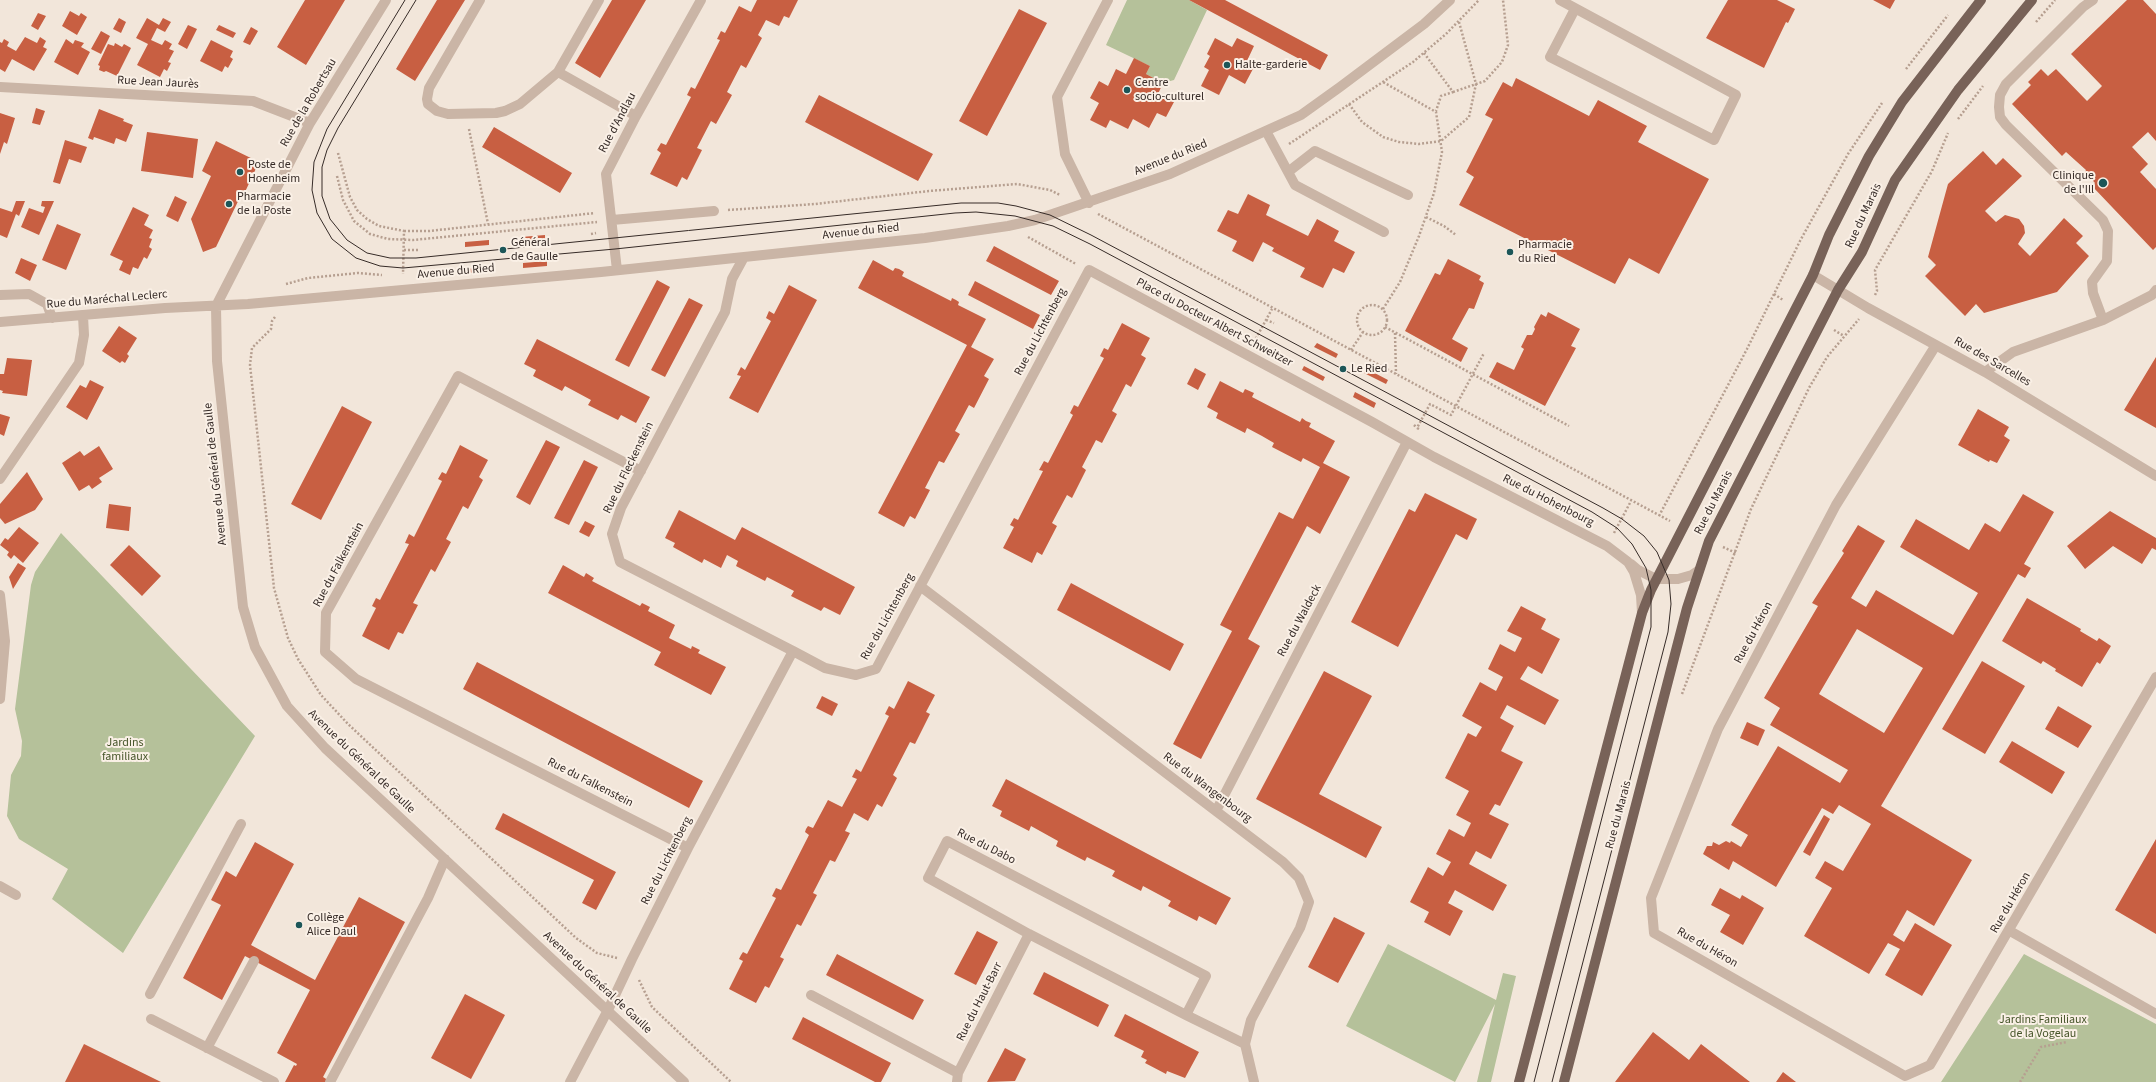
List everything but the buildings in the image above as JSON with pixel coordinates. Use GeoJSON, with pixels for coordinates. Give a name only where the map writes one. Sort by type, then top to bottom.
{"type":"FeatureCollection","features":[{"type":"Feature","properties":{"kind":"main road","name":"Rue du Marais"},"geometry":{"type":"LineString","coordinates":[[1519,1082],[1642,613],[1656,579],[1813,275],[1829,235],[1869,156],[1902,102],[1981,0]]}},
{"type":"Feature","properties":{"kind":"main road","name":"Rue du Marais"},"geometry":{"type":"LineString","coordinates":[[1564,1082],[1676,648],[1698,570],[1709,541],[1838,290],[1862,252],[1895,180],[1958,90],[2032,0]]}},
{"type":"Feature","properties":{"kind":"street","name":"Rue de la Robertsau"},"geometry":{"type":"LineString","coordinates":[[216,306],[310,123],[386,0]]}},
{"type":"Feature","properties":{"kind":"street"},"geometry":{"type":"LineString","coordinates":[[480,0],[429,88],[427,99],[428,104],[437,112],[465,115],[496,112],[512,109],[528,99],[558,72],[599,0]]}},
{"type":"Feature","properties":{"kind":"street","name":"Rue d'Andlau"},"geometry":{"type":"LineString","coordinates":[[617,270],[606,174],[636,116],[701,0]]}},
{"type":"Feature","properties":{"kind":"street"},"geometry":{"type":"LineString","coordinates":[[1089,203],[1066,154],[1057,97],[1108,0]]}},
{"type":"Feature","properties":{"kind":"street","name":"Avenue du Ried"},"geometry":{"type":"LineString","coordinates":[[216,306],[617,270],[925,238],[1008,226],[1035,220],[1089,203],[1170,174],[1301,115],[1424,24],[1450,0]]}},
{"type":"Feature","properties":{"kind":"street"},"geometry":{"type":"LineString","coordinates":[[1560,0],[1736,95],[1714,140],[1550,57],[1575,9]]}},
{"type":"Feature","properties":{"kind":"street"},"geometry":{"type":"LineString","coordinates":[[2093,0],[2083,4],[2006,84],[2000,95],[1998,107],[2000,117],[2006,125],[2103,220],[2108,231],[2107,261],[2092,282],[2093,293],[2103,320]]}},
{"type":"Feature","properties":{"kind":"street"},"geometry":{"type":"LineString","coordinates":[[558,72],[636,116]]}},
{"type":"Feature","properties":{"kind":"street","name":"Rue Jean Jaurès"},"geometry":{"type":"LineString","coordinates":[[0,87],[253,101],[310,123]]}},
{"type":"Feature","properties":{"kind":"street"},"geometry":{"type":"LineString","coordinates":[[1266,131],[1295,185],[1384,232]]}},
{"type":"Feature","properties":{"kind":"street"},"geometry":{"type":"LineString","coordinates":[[1288,172],[1315,151],[1408,195]]}},
{"type":"Feature","properties":{"kind":"street"},"geometry":{"type":"LineString","coordinates":[[612,220],[714,211]]}},
{"type":"Feature","properties":{"kind":"street","name":"Rue du Fleckenstein"},"geometry":{"type":"LineString","coordinates":[[744,257],[732,279],[724,312],[621,508],[612,534],[620,562],[793,652]]}},
{"type":"Feature","properties":{"kind":"street","name":"Place du Docteur Albert Schweitzer"},"geometry":{"type":"LineString","coordinates":[[1089,270],[1407,442]]}},
{"type":"Feature","properties":{"kind":"street","name":"Rue du Lichtenberg"},"geometry":{"type":"LineString","coordinates":[[570,1082],[608,1010],[688,848],[793,652],[825,668],[856,675],[876,669],[1089,270]]}},
{"type":"Feature","properties":{"kind":"street","name":"Rue des Sarcelles"},"geometry":{"type":"LineString","coordinates":[[1813,275],[1986,372],[2156,476]]}},
{"type":"Feature","properties":{"kind":"street"},"geometry":{"type":"LineString","coordinates":[[1986,372],[2013,352],[2103,320],[2152,295],[2156,290]]}},
{"type":"Feature","properties":{"kind":"street"},"geometry":{"type":"LineString","coordinates":[[0,295],[29,294],[48,304],[52,318]]}},
{"type":"Feature","properties":{"kind":"street","name":"Rue du Maréchal Leclerc"},"geometry":{"type":"LineString","coordinates":[[0,322],[165,308],[216,306]]}},
{"type":"Feature","properties":{"kind":"street","name":"Avenue du Général de Gaulle"},"geometry":{"type":"LineString","coordinates":[[216,306],[217,361],[242,607],[255,647],[287,706],[325,748],[684,1082]]}},
{"type":"Feature","properties":{"kind":"street"},"geometry":{"type":"LineString","coordinates":[[0,478],[79,363],[84,335],[83,316]]}},
{"type":"Feature","properties":{"kind":"street","name":"Rue du Héron"},"geometry":{"type":"LineString","coordinates":[[1936,345],[1836,505],[1718,729],[1651,898],[1654,933],[1905,1076],[1930,1065],[2010,931],[2156,677]]}},
{"type":"Feature","properties":{"kind":"street","name":"Rue du Falkenstein"},"geometry":{"type":"LineString","coordinates":[[641,471],[458,376],[326,613],[325,652],[356,680],[688,848]]}},
{"type":"Feature","properties":{"kind":"street","name":"Rue du Hohenbourg"},"geometry":{"type":"LineString","coordinates":[[1407,442],[1607,546],[1628,562],[1634,572],[1639,585],[1642,613]]}},
{"type":"Feature","properties":{"kind":"street","name":"Rue du Waldeck"},"geometry":{"type":"LineString","coordinates":[[1216,812],[1407,442]]}},
{"type":"Feature","properties":{"kind":"street"},"geometry":{"type":"LineString","coordinates":[[1628,562],[1638,570],[1656,579],[1678,579],[1692,575],[1698,570]]}},
{"type":"Feature","properties":{"kind":"street","name":"Rue du Wangenbourg"},"geometry":{"type":"LineString","coordinates":[[920,586],[1283,862],[1299,878],[1309,902],[1300,928],[1251,1020],[1245,1044],[1254,1082]]}},
{"type":"Feature","properties":{"kind":"street"},"geometry":{"type":"LineString","coordinates":[[0,595],[5,641],[0,699]]}},
{"type":"Feature","properties":{"kind":"street"},"geometry":{"type":"LineString","coordinates":[[150,994],[241,824]]}},
{"type":"Feature","properties":{"kind":"street","name":"Rue du Dabo"},"geometry":{"type":"LineString","coordinates":[[1186,1015],[1206,976],[947,840],[928,878],[1029,934],[1186,1015],[1245,1044]]}},
{"type":"Feature","properties":{"kind":"street"},"geometry":{"type":"LineString","coordinates":[[330,1082],[428,898],[445,859]]}},
{"type":"Feature","properties":{"kind":"street"},"geometry":{"type":"LineString","coordinates":[[0,886],[16,895]]}},
{"type":"Feature","properties":{"kind":"street"},"geometry":{"type":"LineString","coordinates":[[2010,931],[2156,1014]]}},
{"type":"Feature","properties":{"kind":"street","name":"Rue du Haut-Barr"},"geometry":{"type":"LineString","coordinates":[[957,1077],[1029,934]]}},
{"type":"Feature","properties":{"kind":"street"},"geometry":{"type":"LineString","coordinates":[[207,1048],[254,961]]}},
{"type":"Feature","properties":{"kind":"street"},"geometry":{"type":"LineString","coordinates":[[811,996],[957,1077]]}},
{"type":"Feature","properties":{"kind":"street"},"geometry":{"type":"LineString","coordinates":[[151,1018],[274,1082]]}},
{"type":"Feature","properties":{"kind":"path"},"geometry":{"type":"LineString","coordinates":[[1276,150],[1349,104],[1424,53],[1479,0]]}},
{"type":"Feature","properties":{"kind":"path"},"geometry":{"type":"LineString","coordinates":[[1436,112],[1441,96],[1485,81],[1502,62],[1508,45],[1503,0]]}},
{"type":"Feature","properties":{"kind":"path"},"geometry":{"type":"LineString","coordinates":[[2035,23],[2055,0]]}},
{"type":"Feature","properties":{"kind":"path"},"geometry":{"type":"LineString","coordinates":[[1349,104],[1362,122],[1383,137],[1399,142],[1419,144],[1441,142],[1469,117],[1476,84],[1458,21]]}},
{"type":"Feature","properties":{"kind":"path"},"geometry":{"type":"LineString","coordinates":[[1424,53],[1453,92]]}},
{"type":"Feature","properties":{"kind":"path"},"geometry":{"type":"LineString","coordinates":[[1957,121],[1988,80]]}},
{"type":"Feature","properties":{"kind":"path"},"geometry":{"type":"LineString","coordinates":[[465,115],[488,224]]}},
{"type":"Feature","properties":{"kind":"path"},"geometry":{"type":"LineString","coordinates":[[1877,291],[1875,270],[1932,171],[1952,127]]}},
{"type":"Feature","properties":{"kind":"path"},"geometry":{"type":"LineString","coordinates":[[338,153],[350,197],[357,210],[366,219],[379,226],[404,231],[429,231],[595,213]]}},
{"type":"Feature","properties":{"kind":"path"},"geometry":{"type":"LineString","coordinates":[[337,176],[343,200],[354,221],[378,237],[404,240],[595,222]]}},
{"type":"Feature","properties":{"kind":"path"},"geometry":{"type":"LineString","coordinates":[[714,211],[815,204],[929,191],[1017,184],[1050,190]]}},
{"type":"Feature","properties":{"kind":"path"},"geometry":{"type":"LineString","coordinates":[[1103,217],[1659,516],[1747,349],[1807,227],[1811,228]]}},
{"type":"Feature","properties":{"kind":"path"},"geometry":{"type":"LineString","coordinates":[[1426,217],[1444,226],[1456,235]]}},
{"type":"Feature","properties":{"kind":"path"},"geometry":{"type":"LineString","coordinates":[[1008,226],[1089,270]]}},
{"type":"Feature","properties":{"kind":"path"},"geometry":{"type":"LineString","coordinates":[[404,231],[404,277]]}},
{"type":"Feature","properties":{"kind":"path"},"geometry":{"type":"LineString","coordinates":[[591,234],[596,233]]}},
{"type":"Feature","properties":{"kind":"path"},"geometry":{"type":"LineString","coordinates":[[404,250],[418,250]]}},
{"type":"Feature","properties":{"kind":"path"},"geometry":{"type":"LineString","coordinates":[[1875,258],[1878,264]]}},
{"type":"Feature","properties":{"kind":"path"},"geometry":{"type":"LineString","coordinates":[[281,285],[308,278],[358,274],[389,276]]}},
{"type":"Feature","properties":{"kind":"path"},"geometry":{"type":"LineString","coordinates":[[396,276],[410,276]]}},
{"type":"Feature","properties":{"kind":"path"},"geometry":{"type":"LineString","coordinates":[[1378,306],[1386,313],[1387,323],[1385,327],[1382,331],[1373,335],[1363,332],[1358,324],[1358,314],[1365,307],[1378,306]]}},
{"type":"Feature","properties":{"kind":"path"},"geometry":{"type":"LineString","coordinates":[[1247,355],[1272,309]]}},
{"type":"Feature","properties":{"kind":"path"},"geometry":{"type":"LineString","coordinates":[[1266,320],[1274,324]]}},
{"type":"Feature","properties":{"kind":"path"},"geometry":{"type":"LineString","coordinates":[[1682,695],[1751,509],[1809,388],[1827,357],[1858,320]]}},
{"type":"Feature","properties":{"kind":"path"},"geometry":{"type":"LineString","coordinates":[[1385,327],[1569,426]]}},
{"type":"Feature","properties":{"kind":"path"},"geometry":{"type":"LineString","coordinates":[[1351,350],[1363,332]]}},
{"type":"Feature","properties":{"kind":"path"},"geometry":{"type":"LineString","coordinates":[[1395,333],[1396,375]]}},
{"type":"Feature","properties":{"kind":"path"},"geometry":{"type":"LineString","coordinates":[[1417,428],[1428,404],[1451,415],[1484,353]]}},
{"type":"Feature","properties":{"kind":"path"},"geometry":{"type":"LineString","coordinates":[[1414,425],[1423,432]]}},
{"type":"Feature","properties":{"kind":"path"},"geometry":{"type":"LineString","coordinates":[[1607,546],[1631,501]]}},
{"type":"Feature","properties":{"kind":"path"},"geometry":{"type":"LineString","coordinates":[[636,976],[642,983],[646,997],[652,1007],[731,1082]]}},
{"type":"Feature","properties":{"kind":"path"},"geometry":{"type":"LineString","coordinates":[[2020,1082],[2042,1048],[2067,1042]]}},
{"type":"Feature","properties":{"kind":"green space"},"geometry":{"type":"Polygon","coordinates":[[[1127,0],[1189,0],[1207,10],[1174,80],[1163,83],[1146,74],[1150,66],[1106,45],[1127,0]]]}},
{"type":"Feature","properties":{"kind":"green space","name":"Jardins familiaux"},"geometry":{"type":"Polygon","coordinates":[[[61,533],[255,736],[123,953],[52,899],[68,869],[19,839],[7,816],[11,775],[21,756],[22,741],[15,709],[31,585],[35,572],[61,533]]]}},
{"type":"Feature","properties":{"kind":"green space"},"geometry":{"type":"Polygon","coordinates":[[[1388,944],[1496,1000],[1503,973],[1516,976],[1491,1082],[1477,1082],[1495,1004],[1455,1082],[1346,1026],[1388,944]]]}},
{"type":"Feature","properties":{"kind":"green space","name":"Jardins Familiaux de la Vogelau"},"geometry":{"type":"Polygon","coordinates":[[[2024,954],[2156,1024],[2156,1082],[1941,1082],[2024,954]]]}},
{"type":"Feature","properties":{"kind":"tram line"},"geometry":{"type":"LineString","coordinates":[[405,0],[327,129],[314,162],[312,190],[317,213],[332,239],[356,258],[380,266],[403,268],[615,249],[955,213],[976,212],[1015,216],[1053,226],[1090,244],[1592,512],[1617,528],[1632,544],[1646,568],[1651,590],[1651,627],[1534,1082]]}},
{"type":"Feature","properties":{"kind":"tram line"},"geometry":{"type":"LineString","coordinates":[[416,0],[338,128],[327,150],[322,167],[322,196],[330,219],[347,240],[367,253],[390,258],[416,258],[961,203],[998,203],[1016,206],[1050,215],[1091,235],[1603,508],[1622,519],[1644,536],[1657,552],[1669,580],[1671,604],[1668,632],[1552,1082]]}},
{"type":"Feature","properties":{"kind":"place","name":"Halte-garderie"},"geometry":{"type":"Point","coordinates":[1227,65]}},
{"type":"Feature","properties":{"kind":"place","name":"Centre socio-culturel"},"geometry":{"type":"Point","coordinates":[1127,90]}},
{"type":"Feature","properties":{"kind":"place","name":"Poste de Hoenheim"},"geometry":{"type":"Point","coordinates":[240,172]}},
{"type":"Feature","properties":{"kind":"place","name":"Clinique de l'Ill"},"geometry":{"type":"Point","coordinates":[2103,183]}},
{"type":"Feature","properties":{"kind":"place","name":"Pharmacie de la Poste"},"geometry":{"type":"Point","coordinates":[229,204]}},
{"type":"Feature","properties":{"kind":"place","name":"Général de Gaulle"},"geometry":{"type":"Point","coordinates":[503,250]}},
{"type":"Feature","properties":{"kind":"place","name":"Pharmacie du Ried"},"geometry":{"type":"Point","coordinates":[1510,252]}},
{"type":"Feature","properties":{"kind":"place","name":"Le Ried"},"geometry":{"type":"Point","coordinates":[1343,369]}},
{"type":"Feature","properties":{"kind":"place","name":"Collège Alice Daul"},"geometry":{"type":"Point","coordinates":[299,925]}}]}
